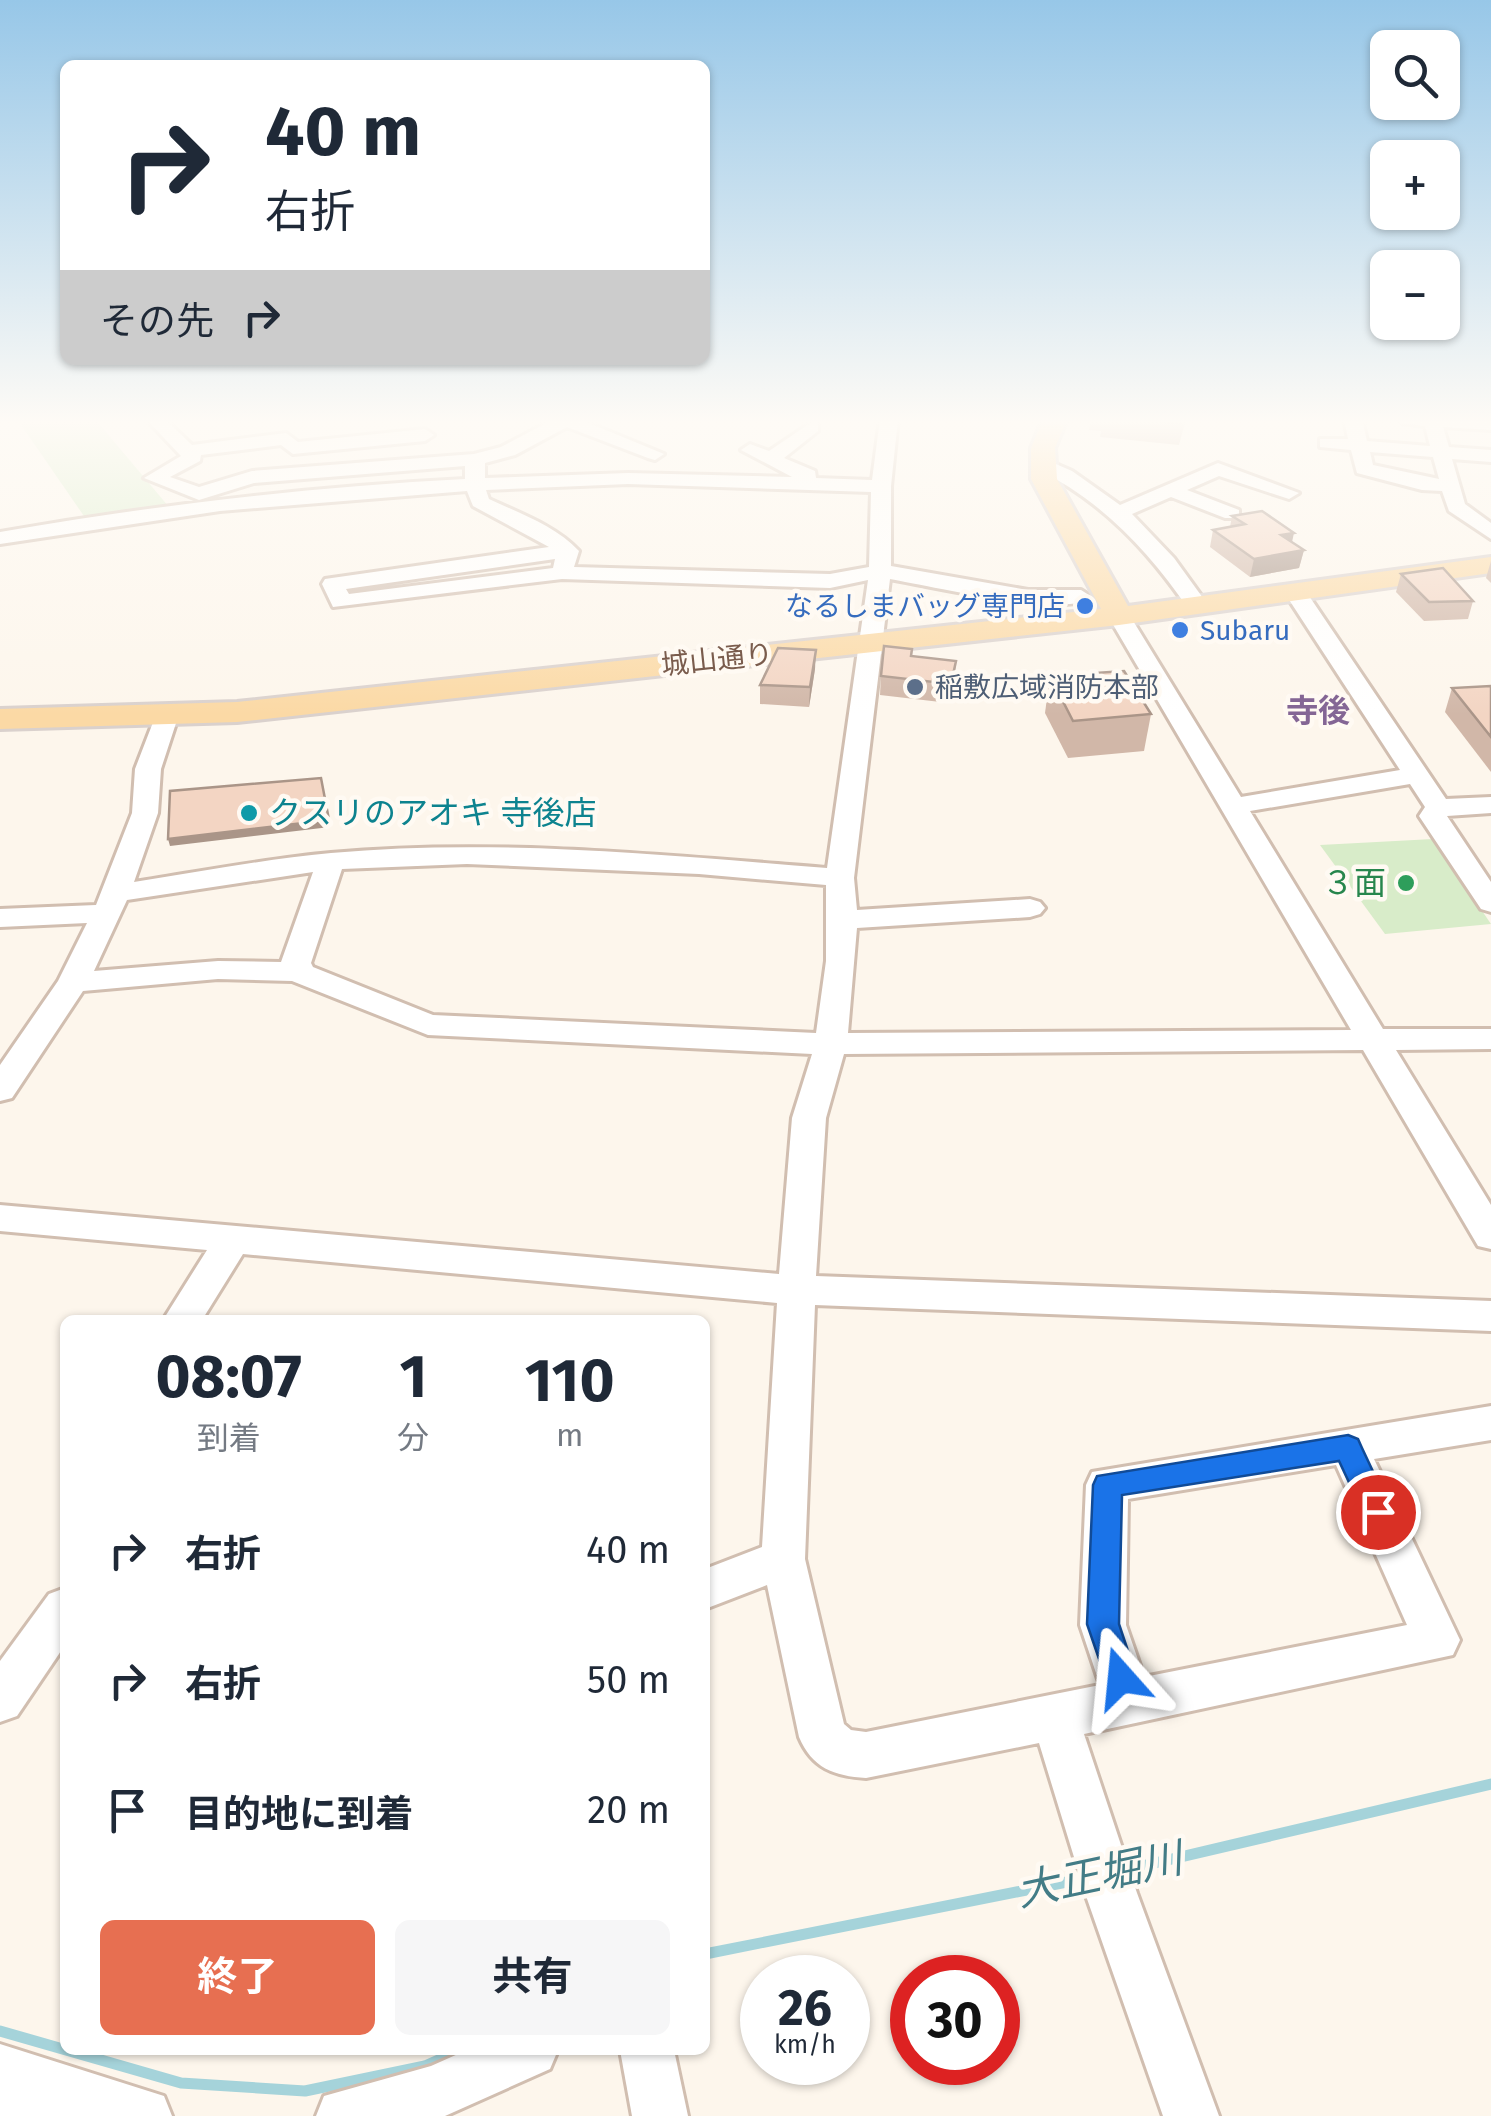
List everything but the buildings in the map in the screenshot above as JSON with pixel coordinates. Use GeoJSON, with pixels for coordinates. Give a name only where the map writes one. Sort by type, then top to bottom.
{"type":"FeatureCollection","features":[{"type":"Feature","properties":{"kind":"main road"},"geometry":{"type":"LineString","coordinates":[[1064,518],[1119,616]]}},
{"type":"Feature","properties":{"kind":"main road","name":"城山通り"},"geometry":{"type":"LineString","coordinates":[[0,719],[166,716],[1119,616],[1491,565]]}},
{"type":"Feature","properties":{"kind":"street"},"geometry":{"type":"LineString","coordinates":[[0,538],[115,518]]}},
{"type":"Feature","properties":{"kind":"street"},"geometry":{"type":"LineString","coordinates":[[513,518],[542,532],[565,562]]}},
{"type":"Feature","properties":{"kind":"street"},"geometry":{"type":"LineString","coordinates":[[881,518],[880,572],[840,878],[844,920],[831,1044],[809,1113],[795,1290],[793,1466],[783,1559],[823,1737],[841,1753],[866,1755],[1437,1640],[1348,1448]]}},
{"type":"Feature","properties":{"kind":"street"},"geometry":{"type":"LineString","coordinates":[[1123,518],[1160,553],[1197,605]]}},
{"type":"Feature","properties":{"kind":"street"},"geometry":{"type":"LineString","coordinates":[[565,562],[341,602],[333,584],[565,562],[830,581],[880,572],[1028,596],[1081,597]]}},
{"type":"Feature","properties":{"kind":"street"},"geometry":{"type":"LineString","coordinates":[[1295,592],[1438,807]]}},
{"type":"Feature","properties":{"kind":"street"},"geometry":{"type":"LineString","coordinates":[[1119,616],[1491,1236]]}},
{"type":"Feature","properties":{"kind":"street"},"geometry":{"type":"LineString","coordinates":[[0,1090],[73,982],[110,903],[145,813],[148,769],[166,716]]}},
{"type":"Feature","properties":{"kind":"street"},"geometry":{"type":"LineString","coordinates":[[1234,806],[1416,776]]}},
{"type":"Feature","properties":{"kind":"street"},"geometry":{"type":"LineString","coordinates":[[1438,807],[1491,805]]}},
{"type":"Feature","properties":{"kind":"street"},"geometry":{"type":"LineString","coordinates":[[1438,807],[1433,816],[1491,903]]}},
{"type":"Feature","properties":{"kind":"street"},"geometry":{"type":"LineString","coordinates":[[0,918],[110,903],[332,860],[467,856],[699,866],[840,878]]}},
{"type":"Feature","properties":{"kind":"street"},"geometry":{"type":"LineString","coordinates":[[332,860],[296,963],[300,972],[428,1025],[831,1044],[1491,1039]]}},
{"type":"Feature","properties":{"kind":"street"},"geometry":{"type":"LineString","coordinates":[[844,920],[1030,908]]}},
{"type":"Feature","properties":{"kind":"street"},"geometry":{"type":"LineString","coordinates":[[73,982],[218,970],[300,972]]}},
{"type":"Feature","properties":{"kind":"street"},"geometry":{"type":"LineString","coordinates":[[0,1218],[231,1242],[795,1290],[1491,1316]]}},
{"type":"Feature","properties":{"kind":"street"},"geometry":{"type":"LineString","coordinates":[[185,1315],[231,1242]]}},
{"type":"Feature","properties":{"kind":"street"},"geometry":{"type":"LineString","coordinates":[[1130,1704],[1103,1624],[1108,1485],[1491,1423]]}},
{"type":"Feature","properties":{"kind":"street"},"geometry":{"type":"LineString","coordinates":[[710,1587],[783,1559]]}},
{"type":"Feature","properties":{"kind":"street"},"geometry":{"type":"LineString","coordinates":[[0,1700],[60,1615]]}},
{"type":"Feature","properties":{"kind":"street"},"geometry":{"type":"LineString","coordinates":[[1055,1719],[1191,2116]]}},
{"type":"Feature","properties":{"kind":"street"},"geometry":{"type":"LineString","coordinates":[[344,2116],[433,2093],[520,2055]]}},
{"type":"Feature","properties":{"kind":"street"},"geometry":{"type":"LineString","coordinates":[[648,2055],[660,2116]]}},
{"type":"Feature","properties":{"kind":"street"},"geometry":{"type":"LineString","coordinates":[[0,2072],[144,2116]]}},
{"type":"Feature","properties":{"kind":"street"},"geometry":{"type":"LineString","coordinates":[[0,2108],[54,2090]]}},
{"type":"Feature","properties":{"kind":"green space","name":"３面"},"geometry":{"type":"Polygon","coordinates":[[[1433,839],[1491,924],[1385,934],[1320,845],[1433,839]]]}},
{"type":"Feature","properties":{"kind":"waterway","name":"大正堀川"},"geometry":{"type":"LineString","coordinates":[[1121,1871],[1491,1784]]}},
{"type":"Feature","properties":{"kind":"waterway","name":"大正堀川"},"geometry":{"type":"LineString","coordinates":[[710,1953],[1087,1878]]}},
{"type":"Feature","properties":{"kind":"waterway","name":"大正堀川"},"geometry":{"type":"LineString","coordinates":[[0,2031],[60,2048]]}},
{"type":"Feature","properties":{"kind":"waterway","name":"大正堀川"},"geometry":{"type":"LineString","coordinates":[[84,2055],[181,2083],[305,2091],[425,2066],[450,2055]]}},
{"type":"Feature","properties":{"kind":"place","name":"なるしまバッグ専門店"},"geometry":{"type":"Point","coordinates":[1085,606]}},
{"type":"Feature","properties":{"kind":"place","name":"Subaru"},"geometry":{"type":"Point","coordinates":[1180,630]}},
{"type":"Feature","properties":{"kind":"place","name":"稲敷広域消防本部"},"geometry":{"type":"Point","coordinates":[915,687]}},
{"type":"Feature","properties":{"kind":"place","name":"クスリのアオキ 寺後店"},"geometry":{"type":"Point","coordinates":[249,813]}},
{"type":"Feature","properties":{"kind":"place","name":"３面"},"geometry":{"type":"Point","coordinates":[1406,883]}},
{"type":"Feature","properties":{"kind":"district","name":"寺後"},"geometry":{"type":"Point","coordinates":[1318,711]}},
{"type":"Feature","properties":{"kind":"route"},"geometry":{"type":"LineString","coordinates":[[1121,1678],[1103,1624],[1108,1485],[1348,1448],[1378,1512]]}}]}
